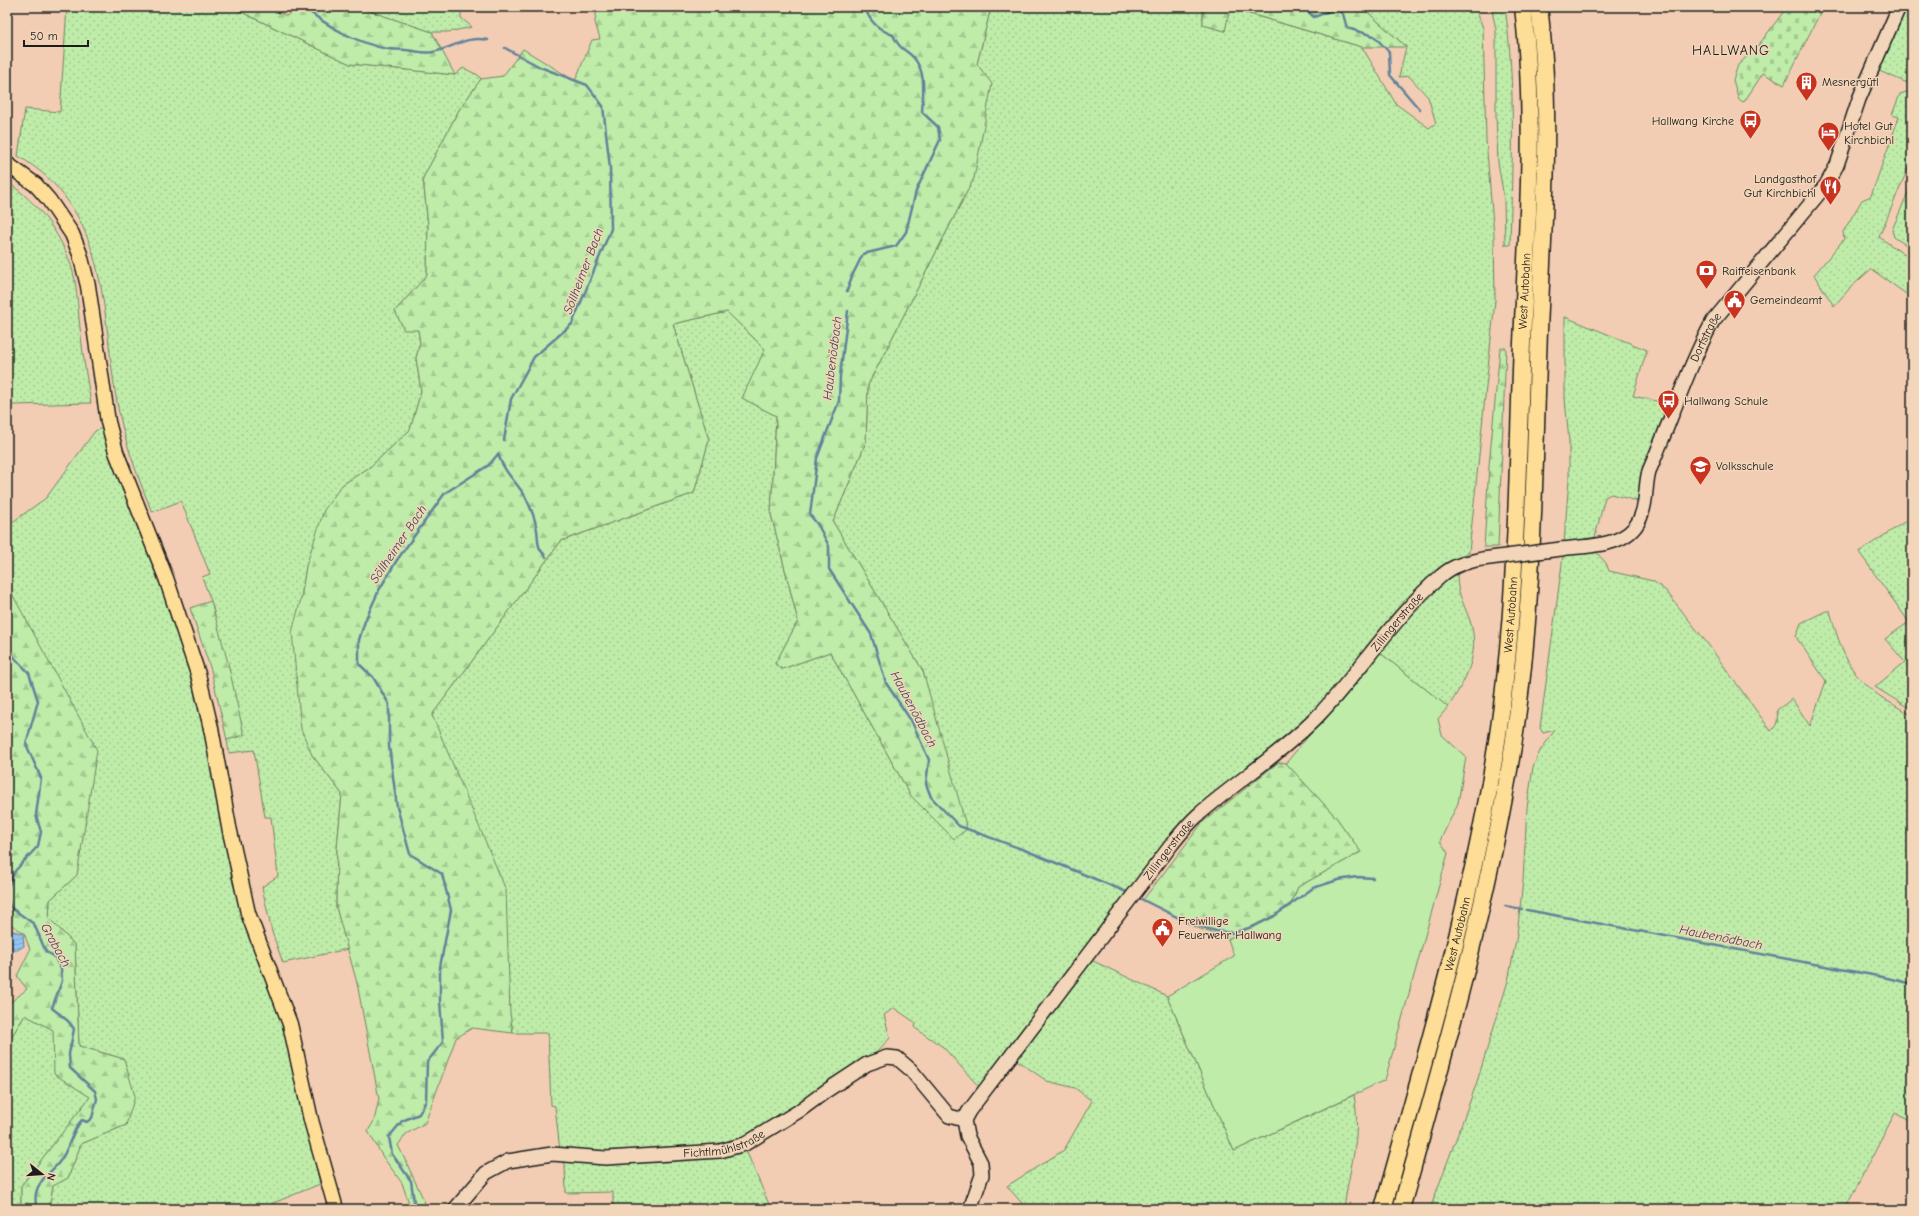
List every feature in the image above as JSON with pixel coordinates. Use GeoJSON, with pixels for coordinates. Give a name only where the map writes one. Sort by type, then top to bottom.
{"type":"FeatureCollection","features":[{"type":"Feature","properties":{"kind":"highway","name":"West Autobahn"},"geometry":{"type":"LineString","coordinates":[[1383,1209],[1446,984],[1467,901],[1486,808],[1502,700],[1512,579],[1528,193],[1529,100],[1527,53],[1522,7]]}},
{"type":"Feature","properties":{"kind":"highway","name":"West Autobahn"},"geometry":{"type":"LineString","coordinates":[[1401,1209],[1463,984],[1492,864],[1513,743],[1522,675],[1533,507],[1546,145],[1545,67],[1539,7]]}},
{"type":"Feature","properties":{"kind":"main road"},"geometry":{"type":"LineString","coordinates":[[7,164],[36,185],[49,200],[72,234],[80,254],[88,286],[108,422],[116,452],[166,578],[198,674],[211,728],[229,828],[248,913],[290,1024],[311,1120],[336,1209]]}},
{"type":"Feature","properties":{"kind":"street","name":"Dorfstraße"},"geometry":{"type":"LineString","coordinates":[[1482,559],[1619,540],[1638,524],[1642,514],[1649,471],[1689,369],[1713,321],[1826,185],[1837,165],[1859,99],[1900,7]]}},
{"type":"Feature","properties":{"kind":"street","name":"Zillingerstraße"},"geometry":{"type":"LineString","coordinates":[[964,1120],[1155,865],[1197,816],[1279,751],[1315,719],[1395,624],[1440,577],[1449,569],[1462,563],[1482,559]]}},
{"type":"Feature","properties":{"kind":"street","name":"Fichtlmühlstraße"},"geometry":{"type":"LineString","coordinates":[[455,1209],[486,1173],[508,1161],[552,1154],[606,1158],[720,1151],[745,1144],[799,1111],[867,1064],[887,1057],[897,1058],[911,1070],[949,1116],[964,1120]]}},
{"type":"Feature","properties":{"kind":"street"},"geometry":{"type":"LineString","coordinates":[[964,1120],[967,1136],[981,1163],[982,1175],[970,1209]]}},
{"type":"Feature","properties":{"kind":"green space"},"geometry":{"type":"Polygon","coordinates":[[[67,7],[231,7],[350,64],[455,75],[463,68],[478,75],[481,79],[459,110],[423,178],[428,225],[427,275],[395,311],[418,330],[420,343],[416,358],[421,391],[410,430],[370,467],[342,485],[306,566],[301,599],[312,755],[342,794],[337,848],[336,907],[348,949],[283,963],[272,932],[262,887],[278,876],[271,817],[265,817],[254,750],[229,753],[227,740],[244,735],[211,601],[202,577],[210,574],[181,501],[152,512],[136,470],[119,412],[96,263],[85,232],[70,203],[48,178],[18,156],[25,109],[60,112],[67,7]]]}},
{"type":"Feature","properties":{"kind":"green space"},"geometry":{"type":"Polygon","coordinates":[[[231,7],[267,7],[287,16],[294,8],[293,7],[357,7],[432,32],[455,75],[350,64],[231,7]]]}},
{"type":"Feature","properties":{"kind":"green space"},"geometry":{"type":"Polygon","coordinates":[[[357,7],[461,7],[461,18],[472,27],[448,32],[432,32],[357,7]]]}},
{"type":"Feature","properties":{"kind":"green space"},"geometry":{"type":"Polygon","coordinates":[[[597,7],[996,7],[990,11],[977,64],[992,84],[974,178],[868,385],[866,442],[833,522],[923,671],[967,829],[954,839],[911,796],[830,652],[782,669],[775,664],[798,621],[771,514],[776,416],[742,398],[765,349],[727,312],[673,324],[709,440],[694,493],[561,541],[432,715],[506,890],[510,1013],[513,1033],[472,1028],[456,1038],[425,1123],[406,1134],[398,1145],[428,1209],[411,1209],[402,1183],[383,1157],[368,1131],[374,1121],[379,1099],[357,983],[336,907],[337,848],[342,794],[312,755],[301,729],[292,632],[301,599],[306,566],[324,510],[342,485],[370,467],[410,430],[421,391],[416,358],[420,343],[418,330],[404,330],[395,311],[427,275],[428,225],[423,178],[459,110],[481,79],[503,76],[523,49],[575,81],[592,40],[600,39],[595,22],[597,7]]]}},
{"type":"Feature","properties":{"kind":"green space"},"geometry":{"type":"Polygon","coordinates":[[[996,7],[1203,7],[1203,25],[1225,31],[1229,8],[1362,47],[1396,104],[1429,128],[1436,123],[1428,97],[1409,76],[1399,77],[1406,47],[1362,7],[1475,7],[1483,28],[1486,140],[1494,236],[1495,300],[1469,552],[1459,558],[1457,577],[1459,591],[1473,633],[1474,644],[1470,667],[1460,688],[1448,707],[1379,652],[1282,743],[1212,799],[1085,955],[1093,961],[1167,996],[1234,1151],[1354,1095],[1357,1125],[1356,1139],[1344,1209],[1027,1209],[1007,1186],[1064,1150],[1092,1101],[1075,1088],[1047,1081],[1009,1055],[982,1090],[943,1047],[915,1028],[916,1023],[894,1008],[884,1015],[890,1038],[873,1056],[742,1141],[771,1209],[613,1209],[613,1192],[566,1193],[565,1165],[560,1151],[555,1106],[551,1105],[548,1033],[513,1033],[510,1014],[432,715],[561,541],[694,493],[709,440],[673,324],[727,312],[765,349],[743,398],[776,416],[771,514],[798,621],[775,664],[782,669],[830,652],[911,796],[923,671],[833,522],[866,442],[868,385],[974,178],[977,64],[990,11],[996,7]]]}},
{"type":"Feature","properties":{"kind":"green space"},"geometry":{"type":"Polygon","coordinates":[[[1203,7],[1362,7],[1406,47],[1362,47],[1230,8],[1225,31],[1203,25],[1203,7]]]}},
{"type":"Feature","properties":{"kind":"green space"},"geometry":{"type":"Polygon","coordinates":[[[1491,7],[1505,7],[1511,66],[1512,186],[1510,245],[1505,245],[1504,198],[1498,162],[1496,115],[1496,29],[1491,7]]]}},
{"type":"Feature","properties":{"kind":"green space"},"geometry":{"type":"Polygon","coordinates":[[[1787,7],[1823,7],[1784,85],[1763,73],[1744,102],[1739,100],[1733,80],[1738,65],[1758,46],[1787,7]]]}},
{"type":"Feature","properties":{"kind":"green space"},"geometry":{"type":"Polygon","coordinates":[[[1905,7],[1912,7],[1912,85],[1877,70],[1905,7]]]}},
{"type":"Feature","properties":{"kind":"green space"},"geometry":{"type":"Polygon","coordinates":[[[1906,92],[1912,95],[1912,159],[1879,237],[1912,260],[1912,298],[1871,269],[1850,288],[1834,306],[1814,275],[1844,239],[1843,232],[1862,200],[1871,196],[1899,117],[1892,115],[1900,94],[1906,92]]]}},
{"type":"Feature","properties":{"kind":"green space"},"geometry":{"type":"Polygon","coordinates":[[[7,182],[29,199],[48,221],[69,259],[76,287],[83,353],[91,403],[14,405],[7,407],[7,182]]]}},
{"type":"Feature","properties":{"kind":"green space"},"geometry":{"type":"Polygon","coordinates":[[[1912,183],[1912,249],[1894,237],[1892,230],[1912,183]]]}},
{"type":"Feature","properties":{"kind":"green space"},"geometry":{"type":"Polygon","coordinates":[[[1565,317],[1647,350],[1633,396],[1665,403],[1663,423],[1641,502],[1611,494],[1605,497],[1595,537],[1595,551],[1606,563],[1609,571],[1653,581],[1666,591],[1707,643],[1771,731],[1777,722],[1777,710],[1792,699],[1810,726],[1826,681],[1796,637],[1801,623],[1826,611],[1830,611],[1848,663],[1856,675],[1878,695],[1912,715],[1912,1123],[1895,1113],[1845,1209],[1430,1209],[1476,1085],[1508,981],[1517,935],[1523,881],[1527,808],[1533,767],[1540,751],[1555,730],[1543,733],[1540,728],[1563,556],[1569,479],[1569,441],[1565,399],[1565,317]]]}},
{"type":"Feature","properties":{"kind":"green space"},"geometry":{"type":"Polygon","coordinates":[[[1500,348],[1506,348],[1498,547],[1484,547],[1489,466],[1500,348]]]}},
{"type":"Feature","properties":{"kind":"green space"},"geometry":{"type":"Polygon","coordinates":[[[102,428],[113,465],[156,572],[185,654],[208,750],[233,884],[252,941],[277,1000],[305,1114],[320,1184],[271,1204],[273,1209],[49,1209],[53,1185],[68,1178],[81,1144],[126,1125],[124,1059],[79,1046],[75,945],[49,918],[50,900],[77,875],[10,590],[7,589],[7,526],[46,498],[95,431],[102,428]]]}},
{"type":"Feature","properties":{"kind":"green space"},"geometry":{"type":"Polygon","coordinates":[[[1912,517],[1912,710],[1875,687],[1905,662],[1885,639],[1909,622],[1859,552],[1912,517]]]}},
{"type":"Feature","properties":{"kind":"green space"},"geometry":{"type":"Polygon","coordinates":[[[7,589],[10,590],[97,750],[77,875],[50,900],[49,918],[75,945],[79,1046],[124,1059],[135,1096],[126,1125],[81,1144],[68,1178],[53,1186],[49,1209],[21,1209],[21,1186],[90,1097],[54,1074],[53,1030],[25,1015],[7,1044],[7,1005],[27,989],[17,976],[30,950],[24,933],[7,922],[7,615],[9,610],[7,589]]]}},
{"type":"Feature","properties":{"kind":"green space"},"geometry":{"type":"Polygon","coordinates":[[[211,601],[228,663],[244,735],[227,740],[211,670],[190,608],[211,601]]]}},
{"type":"Feature","properties":{"kind":"green space"},"geometry":{"type":"Polygon","coordinates":[[[1379,652],[1448,707],[1438,719],[1442,735],[1466,757],[1458,803],[1440,841],[1448,853],[1385,1080],[1234,1151],[1167,996],[1234,956],[1228,939],[1290,907],[1298,887],[1361,852],[1336,817],[1286,763],[1379,652]]]}},
{"type":"Feature","properties":{"kind":"green space"},"geometry":{"type":"Polygon","coordinates":[[[1279,762],[1286,763],[1336,817],[1361,852],[1298,887],[1290,907],[1228,939],[1195,927],[1143,900],[1203,822],[1279,762]]]}},
{"type":"Feature","properties":{"kind":"green space"},"geometry":{"type":"Polygon","coordinates":[[[25,1015],[54,1030],[55,1074],[90,1097],[21,1186],[21,1209],[7,1209],[7,1044],[25,1015]]]}},
{"type":"Feature","properties":{"kind":"water"},"geometry":{"type":"Polygon","coordinates":[[[7,929],[23,934],[24,946],[16,951],[7,944],[7,929]]]}},
{"type":"Feature","properties":{"kind":"waterway","name":"Söllheimer Bach"},"geometry":{"type":"LineString","coordinates":[[304,7],[322,21],[354,39],[388,49],[429,53],[473,39],[488,40]]}},
{"type":"Feature","properties":{"kind":"waterway","name":"Haubenödbach"},"geometry":{"type":"LineString","coordinates":[[847,291],[852,276],[863,254],[896,246],[906,232],[916,191],[940,140],[938,127],[922,112],[923,83],[917,63],[913,57],[900,46],[893,35],[883,31],[875,25],[869,17],[865,7]]}},
{"type":"Feature","properties":{"kind":"waterway"},"geometry":{"type":"LineString","coordinates":[[1281,7],[1291,7]]}},
{"type":"Feature","properties":{"kind":"waterway"},"geometry":{"type":"LineString","coordinates":[[1303,7],[1314,17],[1335,9],[1343,14],[1347,28],[1374,36],[1389,52],[1390,75],[1420,110]]}},
{"type":"Feature","properties":{"kind":"waterway","name":"Söllheimer Bach"},"geometry":{"type":"LineString","coordinates":[[504,440],[511,399],[534,357],[572,324],[611,229],[610,168],[603,106],[587,85],[540,67],[505,48]]}},
{"type":"Feature","properties":{"kind":"waterway","name":"Haubenödbach"},"geometry":{"type":"LineString","coordinates":[[848,311],[840,376],[839,401],[817,458],[810,515],[818,525],[829,546],[829,569],[871,634],[886,683],[912,722],[929,760],[926,784],[931,797],[959,826],[1027,851],[1129,893]]}},
{"type":"Feature","properties":{"kind":"waterway"},"geometry":{"type":"LineString","coordinates":[[498,454],[507,472],[527,499],[535,521],[540,549],[546,557]]}},
{"type":"Feature","properties":{"kind":"waterway","name":"Söllheimer Bach"},"geometry":{"type":"LineString","coordinates":[[415,1209],[411,1181],[392,1154],[389,1137],[402,1121],[419,1114],[426,1101],[427,1062],[443,1042],[440,1001],[440,967],[451,910],[442,874],[410,854],[397,807],[389,746],[389,704],[373,677],[359,664],[359,640],[365,621],[379,590],[397,560],[445,493],[489,465],[498,454]]}},
{"type":"Feature","properties":{"kind":"waterway","name":"Grabach"},"geometry":{"type":"LineString","coordinates":[[7,636],[12,655],[29,673],[38,701],[26,744],[41,778],[36,815],[41,832],[38,846],[15,871],[7,889]]}},
{"type":"Feature","properties":{"kind":"waterway","name":"Haubenödbach"},"geometry":{"type":"LineString","coordinates":[[1141,899],[1191,924],[1216,931],[1233,933],[1255,926],[1273,917],[1313,888],[1338,880],[1357,877],[1373,878]]}},
{"type":"Feature","properties":{"kind":"waterway","name":"Grabach"},"geometry":{"type":"LineString","coordinates":[[7,894],[10,907],[34,924],[46,952],[54,956],[61,969],[62,981],[52,1008],[68,1021],[74,1029],[69,1054],[70,1068],[95,1091],[97,1099],[92,1118],[87,1122],[82,1120],[78,1124],[63,1156],[40,1184],[36,1193],[36,1209]]}},
{"type":"Feature","properties":{"kind":"waterway","name":"Haubenödbach"},"geometry":{"type":"LineString","coordinates":[[1505,906],[1522,909]]}},
{"type":"Feature","properties":{"kind":"waterway","name":"Haubenödbach"},"geometry":{"type":"LineString","coordinates":[[1527,910],[1883,977],[1912,984]]}},
{"type":"Feature","properties":{"kind":"place","name":"Mesnergütl"},"geometry":{"type":"Point","coordinates":[1806,102]}},
{"type":"Feature","properties":{"kind":"place","name":"Hallwang Kirche"},"geometry":{"type":"Point","coordinates":[1750,140]}},
{"type":"Feature","properties":{"kind":"place","name":"Hotel Gut Kirchbichl"},"geometry":{"type":"Point","coordinates":[1828,152]}},
{"type":"Feature","properties":{"kind":"place","name":"Landgasthof Gut Kirchbichl"},"geometry":{"type":"Point","coordinates":[1831,206]}},
{"type":"Feature","properties":{"kind":"place","name":"Raiffeisenbank"},"geometry":{"type":"Point","coordinates":[1707,290]}},
{"type":"Feature","properties":{"kind":"place","name":"Gemeindeamt"},"geometry":{"type":"Point","coordinates":[1734,320]}},
{"type":"Feature","properties":{"kind":"place","name":"Hallwang Schule"},"geometry":{"type":"Point","coordinates":[1668,420]}},
{"type":"Feature","properties":{"kind":"place","name":"Volksschule"},"geometry":{"type":"Point","coordinates":[1700,486]}},
{"type":"Feature","properties":{"kind":"place","name":"Freiwillige Feuerwehr Hallwang"},"geometry":{"type":"Point","coordinates":[1163,948]}},
{"type":"Feature","properties":{"kind":"district","name":"HALLWANG"},"geometry":{"type":"Point","coordinates":[1731,50]}}]}
